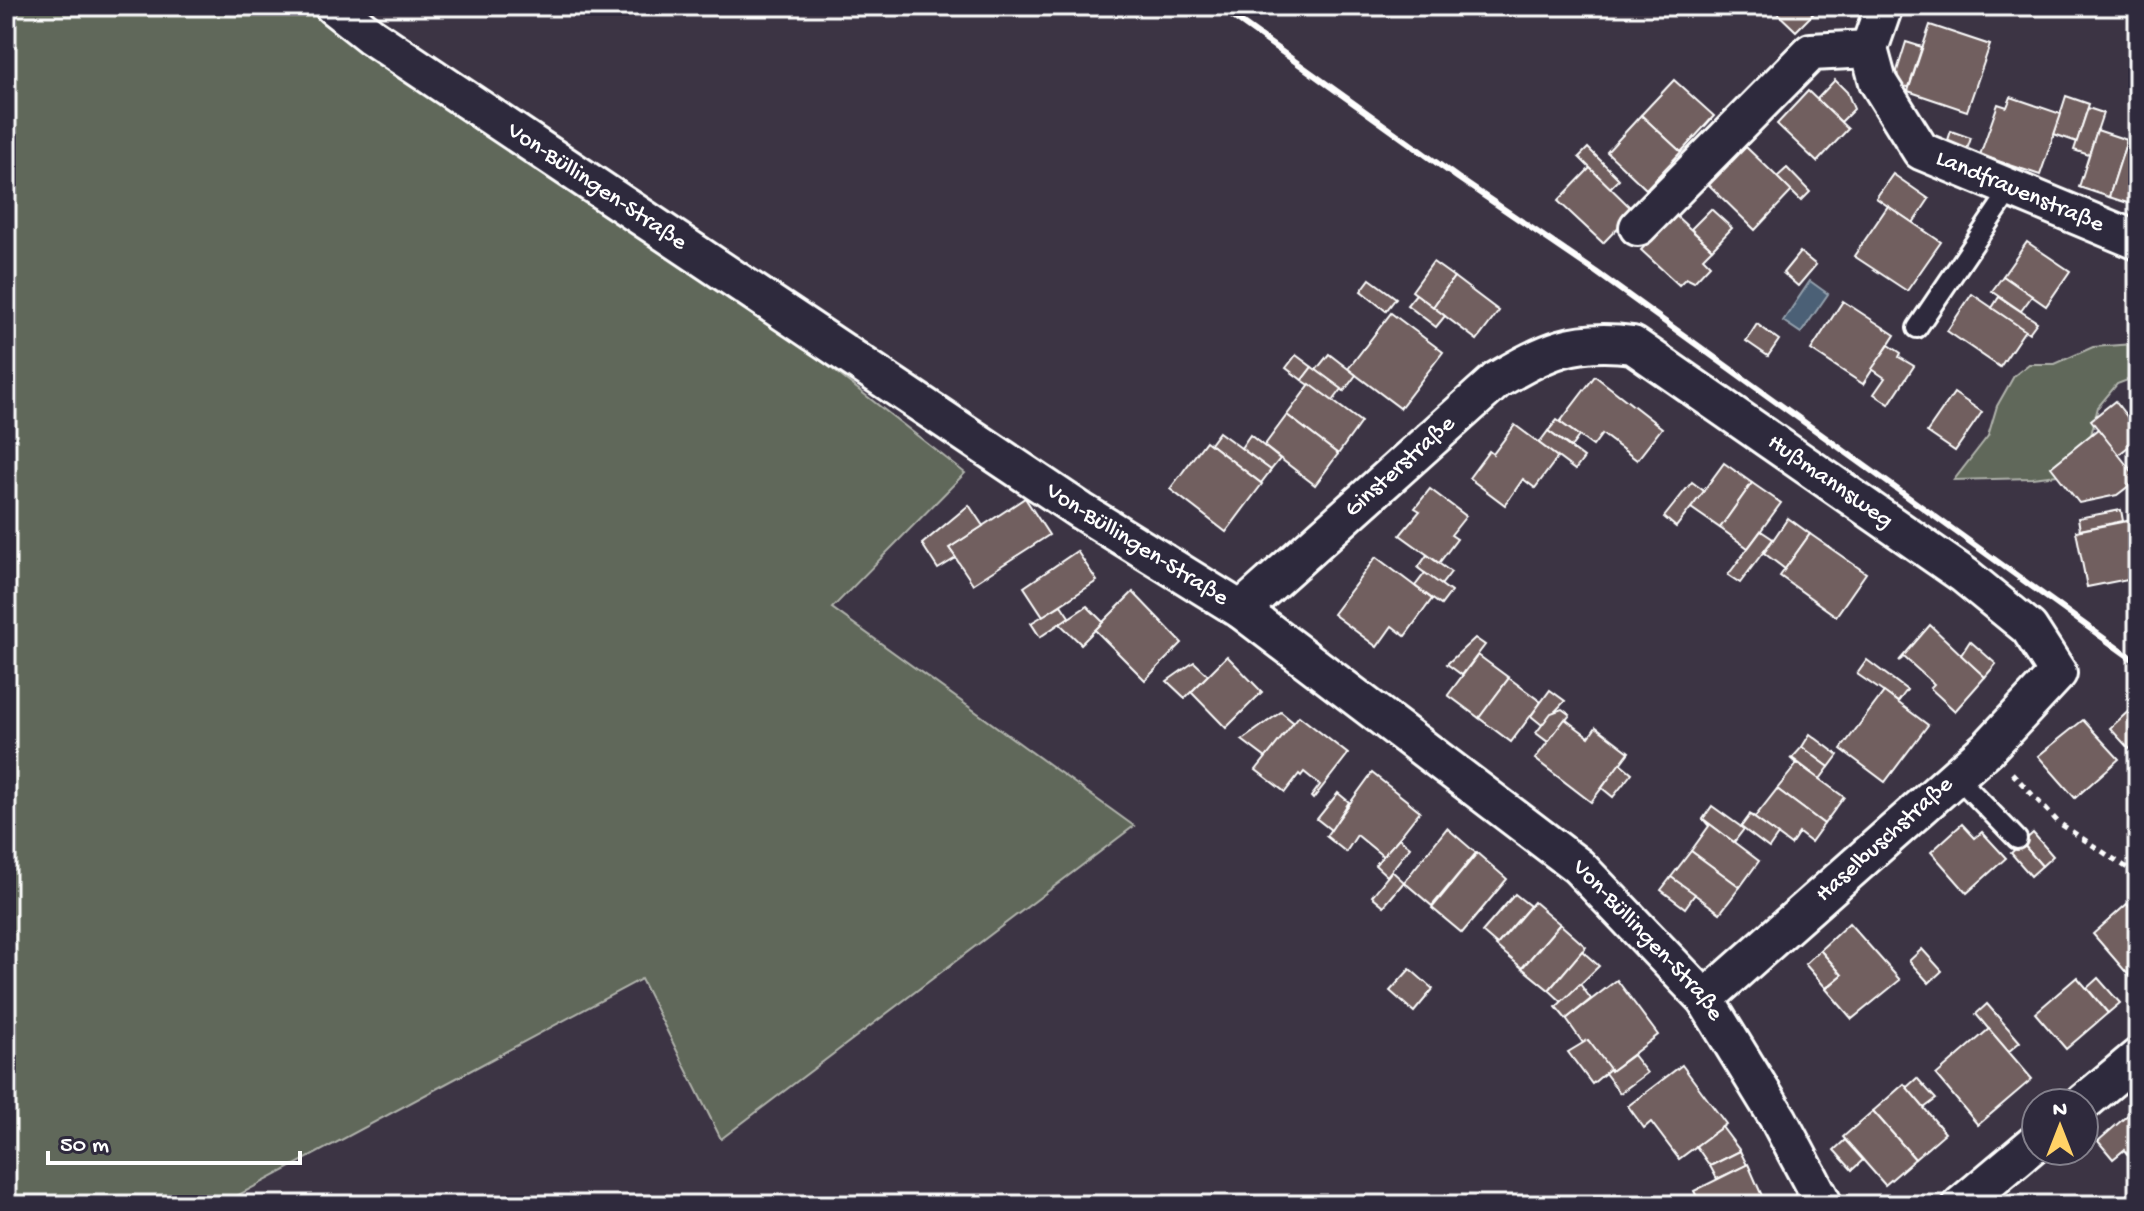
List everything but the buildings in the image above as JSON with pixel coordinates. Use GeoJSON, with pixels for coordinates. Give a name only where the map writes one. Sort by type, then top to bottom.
{"type":"FeatureCollection","features":[{"type":"Feature","properties":{"kind":"street","name":"Von-Büllingen-Straße"},"geometry":{"type":"LineString","coordinates":[[333,6],[371,36],[1081,511],[1241,610],[1578,866],[1705,999],[1779,1120],[1824,1205]]}},
{"type":"Feature","properties":{"kind":"street"},"geometry":{"type":"LineString","coordinates":[[1638,227],[1811,52],[1869,49],[1884,6]]}},
{"type":"Feature","properties":{"kind":"street","name":"Landfrauenstraße"},"geometry":{"type":"LineString","coordinates":[[1869,49],[1878,82],[1921,151],[2138,241]]}},
{"type":"Feature","properties":{"kind":"street","name":"Hußmannsweg"},"geometry":{"type":"LineString","coordinates":[[1573,344],[1603,341],[1633,345],[1964,575],[2029,628],[2058,673]]}},
{"type":"Feature","properties":{"kind":"street","name":"Ginsterstraße"},"geometry":{"type":"LineString","coordinates":[[1241,610],[1497,380],[1534,359],[1573,344]]}},
{"type":"Feature","properties":{"kind":"street","name":"Haselbuschstraße"},"geometry":{"type":"LineString","coordinates":[[1705,999],[1988,748],[2058,673]]}},
{"type":"Feature","properties":{"kind":"street"},"geometry":{"type":"LineString","coordinates":[[2100,1089],[2138,1057]]}},
{"type":"Feature","properties":{"kind":"street"},"geometry":{"type":"LineString","coordinates":[[1961,1205],[2020,1155]]}},
{"type":"Feature","properties":{"kind":"lane"},"geometry":{"type":"LineString","coordinates":[[1917,328],[2011,189]]}},
{"type":"Feature","properties":{"kind":"lane"},"geometry":{"type":"LineString","coordinates":[[1956,776],[2017,839]]}},
{"type":"Feature","properties":{"kind":"path"},"geometry":{"type":"LineString","coordinates":[[1988,748],[2059,823],[2138,875]]}},
{"type":"Feature","properties":{"kind":"green space"},"geometry":{"type":"Polygon","coordinates":[[[6,6],[325,6],[726,286],[965,473],[832,608],[1134,826],[721,1139],[641,979],[220,1205],[6,1205],[6,6]]]}},
{"type":"Feature","properties":{"kind":"green space"},"geometry":{"type":"Polygon","coordinates":[[[2138,341],[2138,376],[2117,384],[2098,407],[2089,443],[2066,474],[1954,480],[1988,436],[1997,406],[2014,376],[2029,364],[2055,364],[2093,347],[2138,341]]]}},
{"type":"Feature","properties":{"kind":"water"},"geometry":{"type":"Polygon","coordinates":[[[1810,281],[1828,294],[1801,333],[1783,321],[1810,281]]]}},
{"type":"Feature","properties":{"kind":"railway"},"geometry":{"type":"LineString","coordinates":[[1218,6],[1458,178],[1596,272],[2138,663]]}}]}
